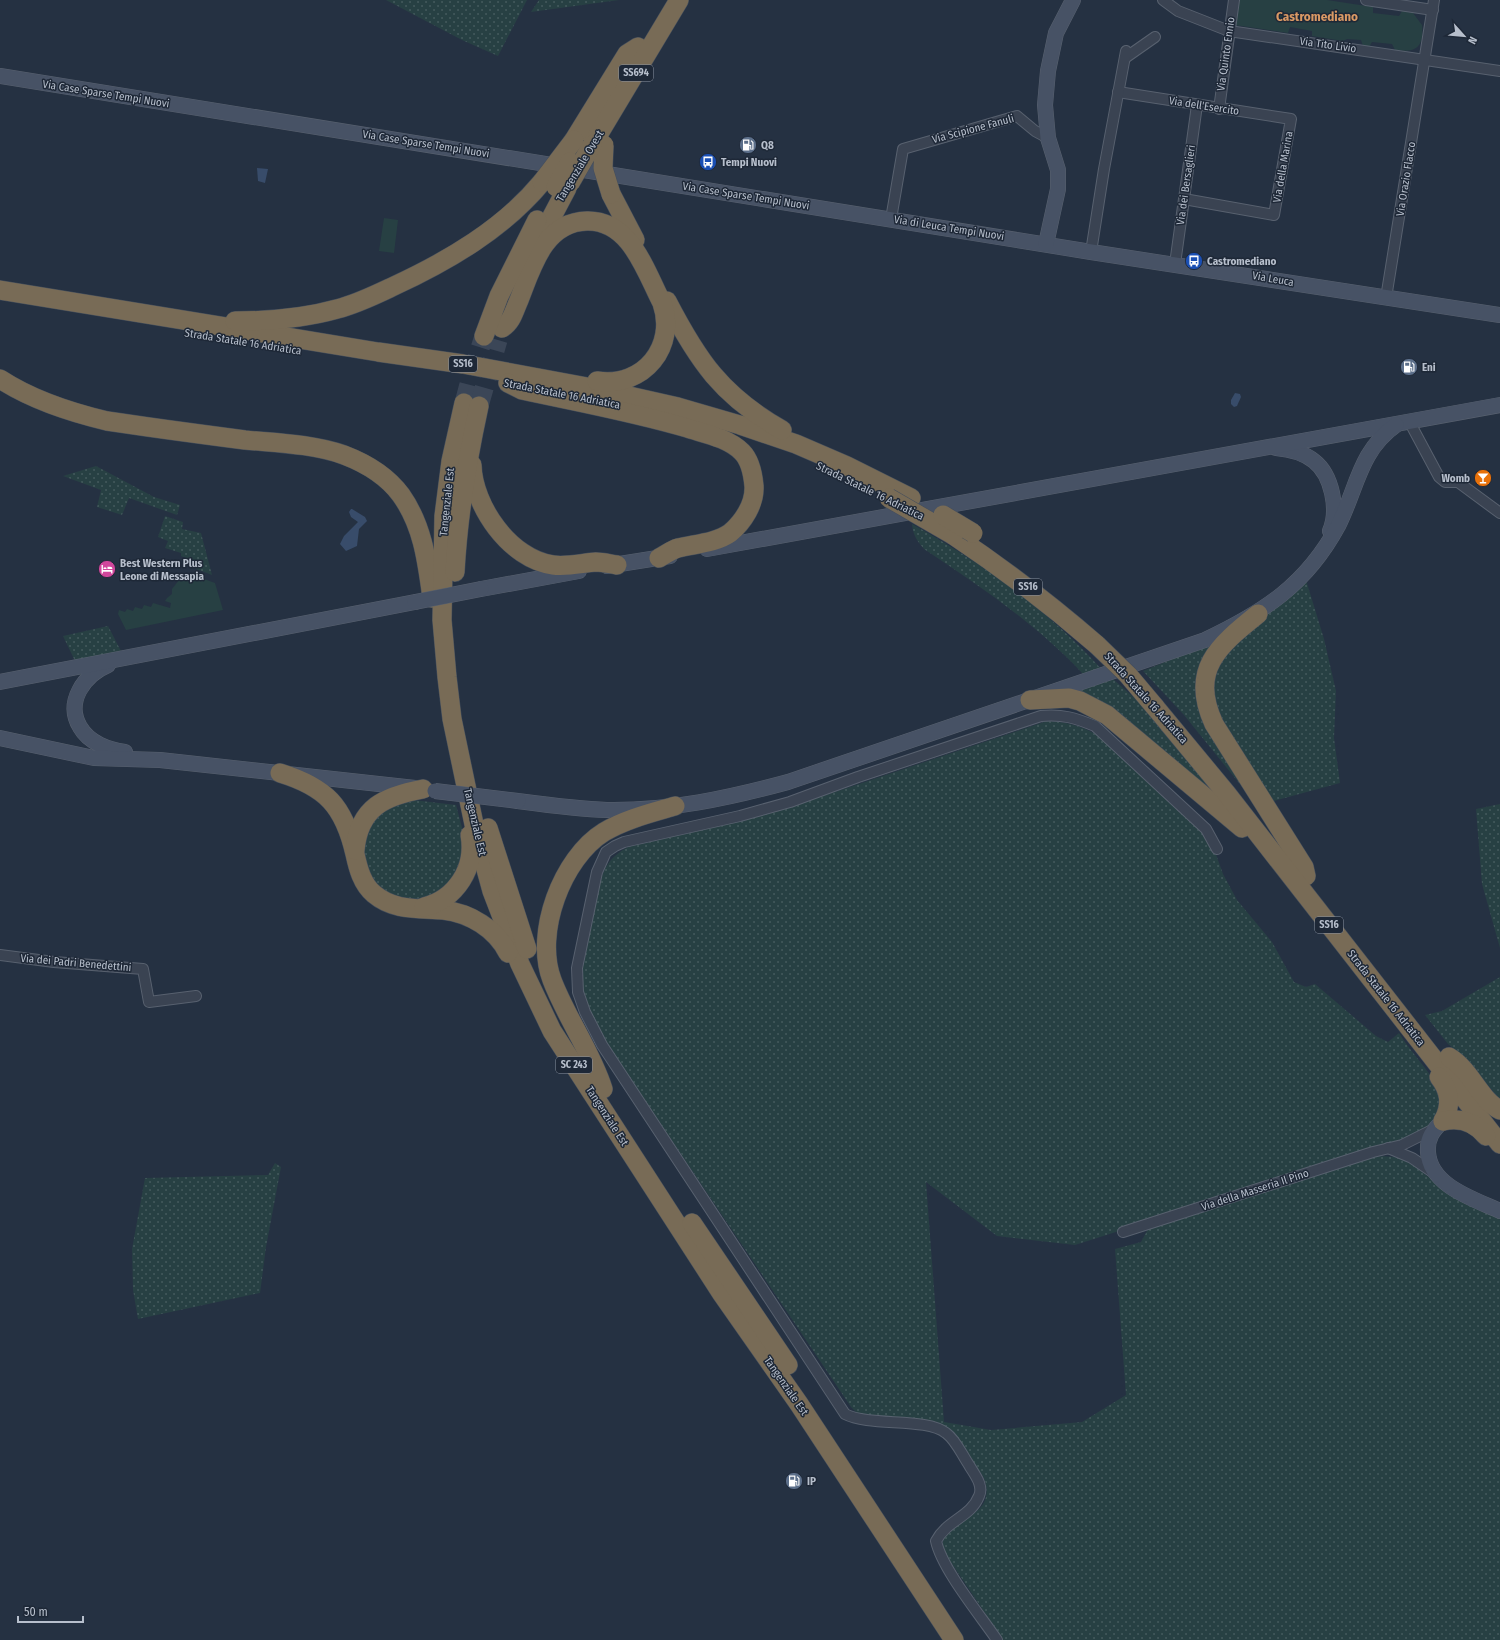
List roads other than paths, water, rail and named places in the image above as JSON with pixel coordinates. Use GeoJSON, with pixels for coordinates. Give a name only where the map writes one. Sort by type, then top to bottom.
{"type":"FeatureCollection","features":[{"type":"Feature","properties":{"kind":"highway","name":"Tangenziale Ovest"},"geometry":{"type":"LineString","coordinates":[[588,144],[638,47],[666,0]]}},
{"type":"Feature","properties":{"kind":"highway","name":"Tangenziale Ovest"},"geometry":{"type":"LineString","coordinates":[[463,364],[486,363],[603,382],[616,382],[637,375],[646,369],[654,360],[664,340],[666,321],[662,302],[627,239],[616,228],[596,221],[584,221],[571,224],[559,230],[545,242],[527,278],[509,324],[495,335],[522,276],[555,186],[588,144],[679,0]]}},
{"type":"Feature","properties":{"kind":"highway"},"geometry":{"type":"LineString","coordinates":[[100,308],[137,307],[228,320],[249,321],[312,315],[337,309],[375,295],[458,254],[506,216],[555,186],[588,144],[603,168],[611,194],[684,334],[704,364],[729,393],[745,407],[772,424],[882,476],[891,493]]}},
{"type":"Feature","properties":{"kind":"highway","name":"Strada Statale 16 Adriatica"},"geometry":{"type":"LineString","coordinates":[[2,293],[463,364],[598,389],[678,407],[740,425],[796,444],[891,493],[995,562],[1136,667],[1159,703],[1301,880],[1449,1058],[1500,1125]]}},
{"type":"Feature","properties":{"kind":"highway","name":"Strada Statale 16 Adriatica"},"geometry":{"type":"LineString","coordinates":[[2,293],[184,334],[508,383],[578,396],[698,424],[802,458],[891,493],[911,498],[973,533],[1052,591],[1102,642]]}},
{"type":"Feature","properties":{"kind":"highway"},"geometry":{"type":"LineString","coordinates":[[0,378],[27,394],[82,415],[128,424],[327,450],[343,455],[369,467],[400,493],[419,528],[427,559],[440,660],[447,677]]}},
{"type":"Feature","properties":{"kind":"highway"},"geometry":{"type":"LineString","coordinates":[[508,383],[522,390],[634,413],[718,437],[734,445],[744,453],[750,466],[754,490],[752,503],[738,525],[728,534],[716,539],[676,549],[659,558]]}},
{"type":"Feature","properties":{"kind":"highway"},"geometry":{"type":"LineString","coordinates":[[472,404],[483,413],[472,465],[474,481],[484,507],[493,524],[502,535],[526,554],[541,562],[554,565],[598,562],[617,564]]}},
{"type":"Feature","properties":{"kind":"highway","name":"Tangenziale Est"},"geometry":{"type":"LineString","coordinates":[[472,404],[451,461],[444,516],[442,613],[447,677],[458,746],[475,829],[492,891],[520,964],[552,1031],[722,1294],[799,1404],[954,1640]]}},
{"type":"Feature","properties":{"kind":"highway","name":"Tangenziale Est"},"geometry":{"type":"LineString","coordinates":[[472,404],[467,463],[458,523],[454,578],[458,682],[471,753],[488,830],[531,960],[562,1024],[603,1089],[808,1394],[968,1640]]}},
{"type":"Feature","properties":{"kind":"highway"},"geometry":{"type":"LineString","coordinates":[[1030,700],[1068,698],[1080,701],[1107,715],[1239,824],[1289,879],[1301,880],[1304,867],[1214,724],[1204,699],[1205,679],[1214,657],[1233,634],[1258,614]]}},
{"type":"Feature","properties":{"kind":"highway"},"geometry":{"type":"LineString","coordinates":[[416,908],[432,905],[450,894],[463,879],[469,863],[471,843],[456,759],[458,746]]}},
{"type":"Feature","properties":{"kind":"highway"},"geometry":{"type":"LineString","coordinates":[[280,773],[311,784],[329,798],[343,818],[348,829],[360,876],[372,893],[391,905],[401,908],[444,910],[464,915],[480,923],[496,935],[506,949],[542,1020],[552,1031]]}},
{"type":"Feature","properties":{"kind":"highway"},"geometry":{"type":"LineString","coordinates":[[354,854],[359,829],[374,808],[395,795],[429,790]]}},
{"type":"Feature","properties":{"kind":"highway"},"geometry":{"type":"LineString","coordinates":[[603,1089],[598,1071],[564,1008],[551,978],[547,953],[547,928],[554,901],[563,878],[579,855],[603,832],[635,817],[675,806]]}},
{"type":"Feature","properties":{"kind":"highway","name":"Strada Statale 16 Adriatica"},"geometry":{"type":"LineString","coordinates":[[1301,880],[1403,1019],[1500,1144]]}},
{"type":"Feature","properties":{"kind":"highway"},"geometry":{"type":"LineString","coordinates":[[1403,1019],[1409,1035],[1447,1087],[1449,1101],[1439,1125]]}},
{"type":"Feature","properties":{"kind":"highway"},"geometry":{"type":"LineString","coordinates":[[1449,1058],[1460,1063],[1491,1103],[1500,1110]]}},
{"type":"Feature","properties":{"kind":"highway"},"geometry":{"type":"LineString","coordinates":[[1439,1125],[1457,1120],[1475,1125],[1500,1153]]}},
{"type":"Feature","properties":{"kind":"main road"},"geometry":{"type":"LineString","coordinates":[[1046,244],[1058,189],[1058,170],[1048,138],[1045,105],[1048,71],[1056,33],[1073,0]]}},
{"type":"Feature","properties":{"kind":"main road","name":"Via Case Sparse Tempi Nuovi"},"geometry":{"type":"LineString","coordinates":[[0,76],[852,213]]}},
{"type":"Feature","properties":{"kind":"main road","name":"Via di Leuca Tempi Nuovi"},"geometry":{"type":"LineString","coordinates":[[852,213],[1046,244]]}},
{"type":"Feature","properties":{"kind":"main road","name":"Via Leuca"},"geometry":{"type":"LineString","coordinates":[[1046,244],[1500,315]]}},
{"type":"Feature","properties":{"kind":"main road"},"geometry":{"type":"LineString","coordinates":[[0,682],[617,564],[659,558],[1500,405]]}},
{"type":"Feature","properties":{"kind":"main road"},"geometry":{"type":"LineString","coordinates":[[0,738],[94,758],[160,760],[608,810],[675,806],[733,797],[788,782],[1184,649],[1258,614],[1288,590],[1318,557],[1338,526],[1369,452],[1383,434],[1403,423]]}},
{"type":"Feature","properties":{"kind":"main road"},"geometry":{"type":"LineString","coordinates":[[1267,447],[1284,449],[1314,461],[1328,481],[1332,498],[1332,526],[1318,557]]}},
{"type":"Feature","properties":{"kind":"main road"},"geometry":{"type":"LineString","coordinates":[[133,656],[98,669],[84,682],[76,703],[77,720],[80,728],[87,736],[108,748],[160,760]]}},
{"type":"Feature","properties":{"kind":"main road"},"geometry":{"type":"LineString","coordinates":[[1439,1125],[1430,1134],[1427,1146],[1428,1155],[1434,1173],[1457,1190],[1500,1211]]}},
{"type":"Feature","properties":{"kind":"street","name":"Via Tito Livio"},"geometry":{"type":"LineString","coordinates":[[1163,0],[1178,11],[1229,31],[1426,59],[1455,66],[1500,71]]}},
{"type":"Feature","properties":{"kind":"street","name":"Via Quinto Ennio"},"geometry":{"type":"LineString","coordinates":[[1219,109],[1234,0]]}},
{"type":"Feature","properties":{"kind":"street"},"geometry":{"type":"LineString","coordinates":[[1366,0],[1433,5]]}},
{"type":"Feature","properties":{"kind":"street","name":"Via Orazio Flacco"},"geometry":{"type":"LineString","coordinates":[[1386,298],[1426,59],[1433,5]]}},
{"type":"Feature","properties":{"kind":"street"},"geometry":{"type":"LineString","coordinates":[[1091,252],[1118,92],[1126,54],[1155,37]]}},
{"type":"Feature","properties":{"kind":"street","name":"Via dell'Esercito"},"geometry":{"type":"LineString","coordinates":[[1118,92],[1219,109],[1291,119]]}},
{"type":"Feature","properties":{"kind":"street","name":"Via dei Bersaglieri"},"geometry":{"type":"LineString","coordinates":[[1175,264],[1197,105]]}},
{"type":"Feature","properties":{"kind":"street","name":"Via Scipione Fanuli"},"geometry":{"type":"LineString","coordinates":[[890,219],[903,149],[1017,116],[1035,131],[1048,138]]}},
{"type":"Feature","properties":{"kind":"street","name":"Via della Marina"},"geometry":{"type":"LineString","coordinates":[[1184,199],[1274,214],[1291,119]]}},
{"type":"Feature","properties":{"kind":"street"},"geometry":{"type":"LineString","coordinates":[[1403,423],[1439,477],[1445,482],[1458,482],[1500,513]]}},
{"type":"Feature","properties":{"kind":"street"},"geometry":{"type":"LineString","coordinates":[[997,1640],[938,1551],[936,1540],[945,1527],[970,1510],[980,1495],[981,1488],[953,1441],[946,1432],[926,1426],[858,1418],[845,1414],[602,1045],[584,1012],[578,992],[578,968],[597,872],[606,852],[624,842],[740,816],[790,802],[858,777],[1041,716],[1059,714],[1076,718],[1095,726],[1101,731],[1206,829],[1217,849]]}},
{"type":"Feature","properties":{"kind":"street","name":"Via dei Padri Benedettini"},"geometry":{"type":"LineString","coordinates":[[0,955],[54,962],[143,969],[149,1002],[196,996]]}},
{"type":"Feature","properties":{"kind":"street","name":"Via della Masseria Il Pino"},"geometry":{"type":"LineString","coordinates":[[1123,1232],[1411,1141],[1439,1125]]}},
{"type":"Feature","properties":{"kind":"street"},"geometry":{"type":"LineString","coordinates":[[1388,1148],[1412,1158],[1434,1173]]}},
{"type":"Feature","properties":{"kind":"water"},"geometry":{"type":"Polygon","coordinates":[[[257,168],[268,169],[265,183],[258,181],[257,168]]]}},
{"type":"Feature","properties":{"kind":"water"},"geometry":{"type":"Polygon","coordinates":[[[1235,393],[1240,394],[1241,397],[1237,406],[1234,407],[1231,404],[1231,400],[1235,393]]]}},
{"type":"Feature","properties":{"kind":"water"},"geometry":{"type":"Polygon","coordinates":[[[351,509],[365,517],[367,521],[359,529],[357,546],[346,551],[340,544],[344,536],[358,522],[351,517],[349,512],[351,509]]]}},
{"type":"Feature","properties":{"kind":"tunnel"},"geometry":{"type":"LineString","coordinates":[[464,403],[484,336]]}},
{"type":"Feature","properties":{"kind":"tunnel"},"geometry":{"type":"LineString","coordinates":[[479,406],[498,340]]}},
{"type":"Feature","properties":{"kind":"place","name":"Q8"},"geometry":{"type":"Point","coordinates":[748,145]}},
{"type":"Feature","properties":{"kind":"place","name":"Tempi Nuovi"},"geometry":{"type":"Point","coordinates":[708,162]}},
{"type":"Feature","properties":{"kind":"place","name":"Castromediano"},"geometry":{"type":"Point","coordinates":[1194,261]}},
{"type":"Feature","properties":{"kind":"place","name":"Eni"},"geometry":{"type":"Point","coordinates":[1409,367]}},
{"type":"Feature","properties":{"kind":"place","name":"Womb"},"geometry":{"type":"Point","coordinates":[1483,478]}},
{"type":"Feature","properties":{"kind":"place","name":"Best Western Plus Leone di Messapia"},"geometry":{"type":"Point","coordinates":[107,569]}},
{"type":"Feature","properties":{"kind":"place","name":"IP"},"geometry":{"type":"Point","coordinates":[794,1481]}},
{"type":"Feature","properties":{"kind":"district","name":"Castromediano"},"geometry":{"type":"Point","coordinates":[1317,16]}}]}
